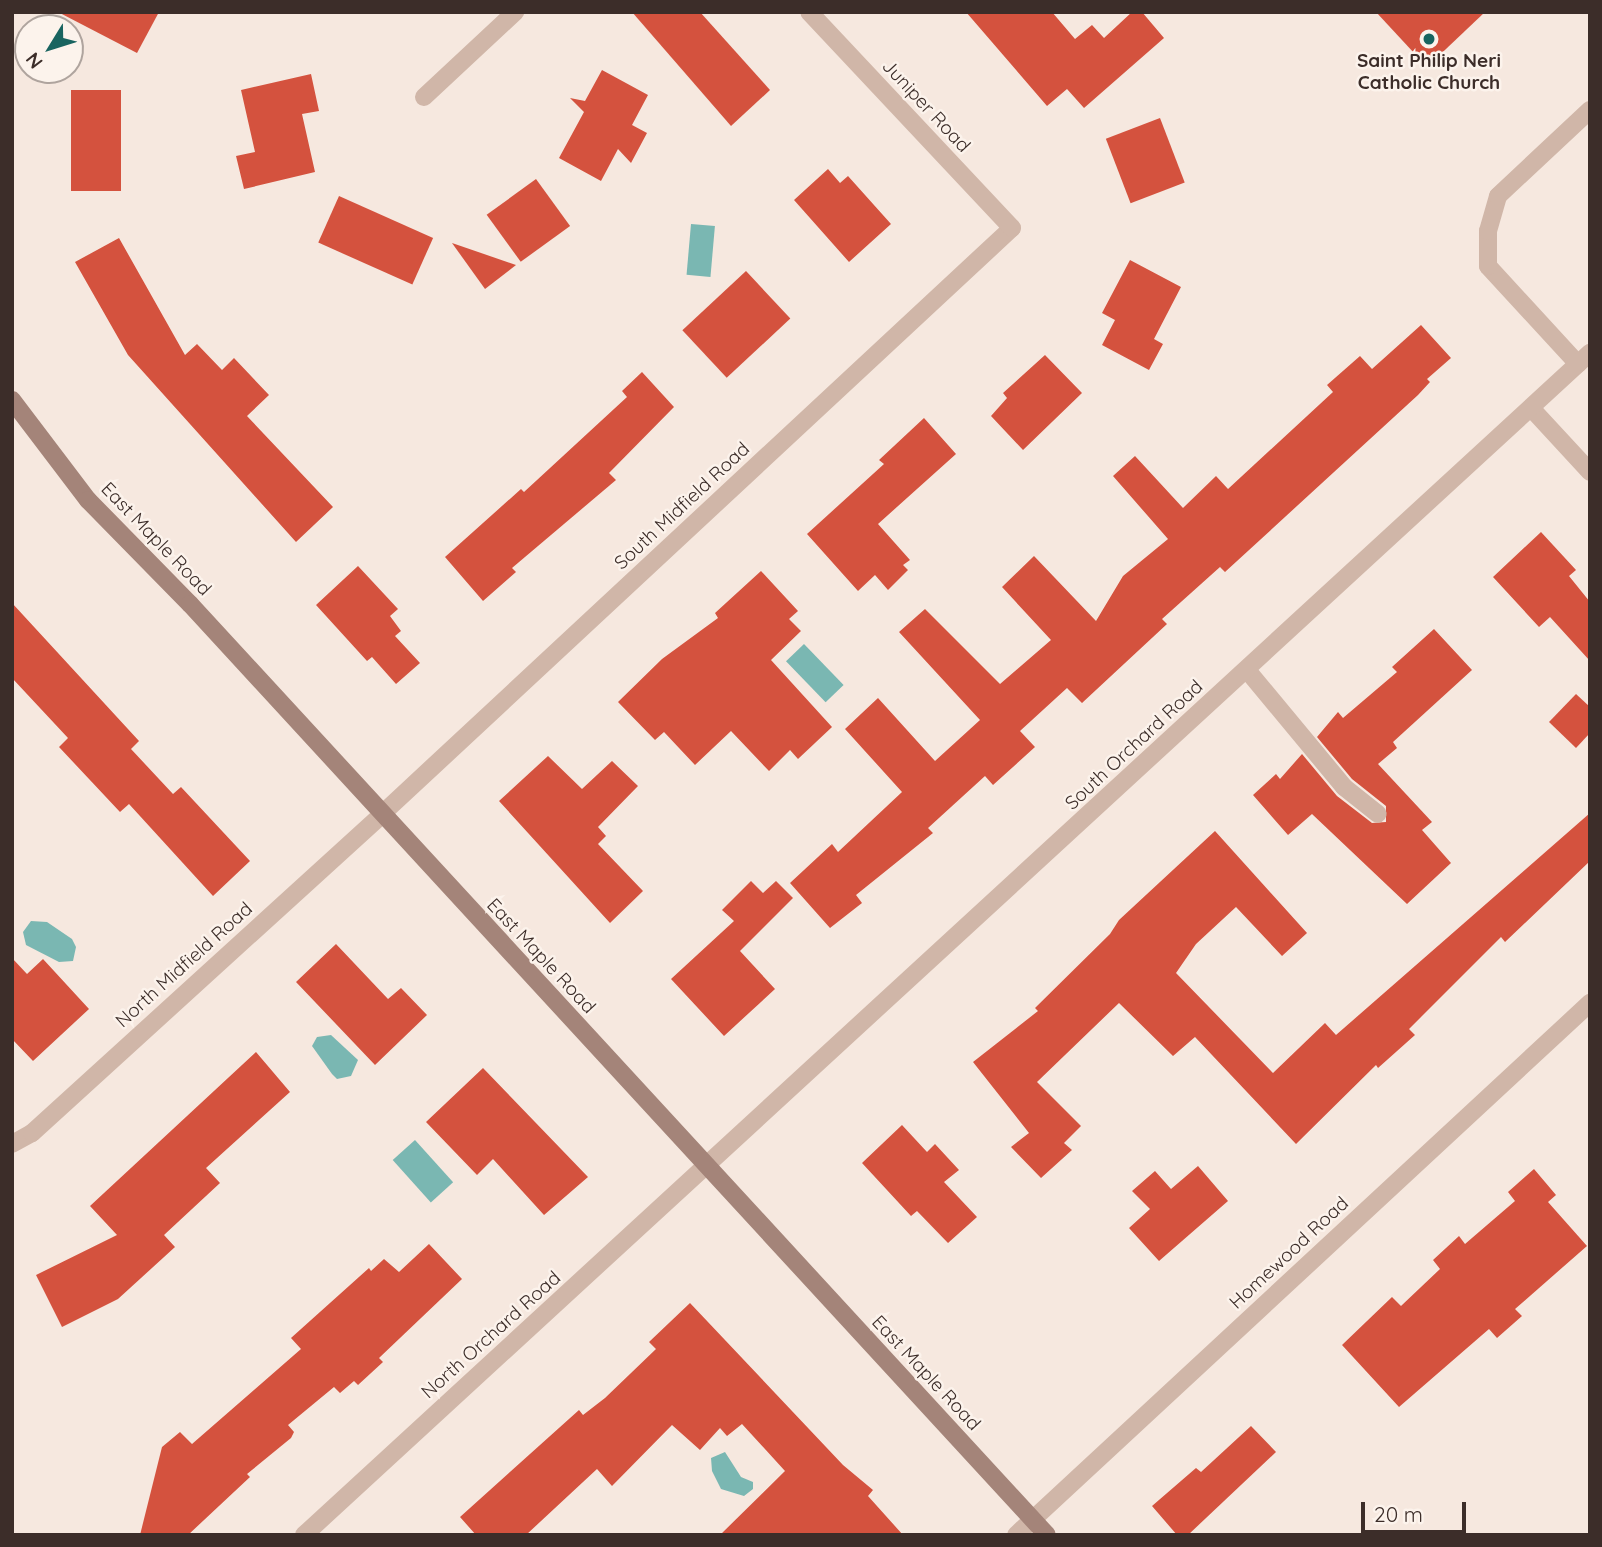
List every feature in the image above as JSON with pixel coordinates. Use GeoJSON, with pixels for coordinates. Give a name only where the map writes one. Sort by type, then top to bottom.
{"type":"FeatureCollection","features":[{"type":"Feature","properties":{"kind":"main road","name":"East Maple Road"},"geometry":{"type":"LineString","coordinates":[[12,400],[88,500],[382,814],[1046,1535]]}},
{"type":"Feature","properties":{"kind":"street"},"geometry":{"type":"LineString","coordinates":[[424,97],[515,12]]}},
{"type":"Feature","properties":{"kind":"street","name":"Juniper Road"},"geometry":{"type":"LineString","coordinates":[[809,12],[1012,228]]}},
{"type":"Feature","properties":{"kind":"street"},"geometry":{"type":"LineString","coordinates":[[1584,358],[1488,266],[1488,231],[1498,196],[1590,110]]}},
{"type":"Feature","properties":{"kind":"street","name":"South Midfield Road"},"geometry":{"type":"LineString","coordinates":[[382,814],[1012,228]]}},
{"type":"Feature","properties":{"kind":"street","name":"South Orchard Road"},"geometry":{"type":"LineString","coordinates":[[707,1167],[1584,358]]}},
{"type":"Feature","properties":{"kind":"street"},"geometry":{"type":"LineString","coordinates":[[1531,408],[1590,472]]}},
{"type":"Feature","properties":{"kind":"street"},"geometry":{"type":"LineString","coordinates":[[1247,670],[1344,787],[1378,814]]}},
{"type":"Feature","properties":{"kind":"street","name":"North Midfield Road"},"geometry":{"type":"LineString","coordinates":[[12,1144],[32,1133],[382,814]]}},
{"type":"Feature","properties":{"kind":"street","name":"Homewood Road"},"geometry":{"type":"LineString","coordinates":[[1016,1535],[1590,1003]]}},
{"type":"Feature","properties":{"kind":"street","name":"North Orchard Road"},"geometry":{"type":"LineString","coordinates":[[304,1535],[707,1167]]}},
{"type":"Feature","properties":{"kind":"water"},"geometry":{"type":"Polygon","coordinates":[[[691,224],[715,226],[710,277],[687,275],[691,224]]]}},
{"type":"Feature","properties":{"kind":"water"},"geometry":{"type":"Polygon","coordinates":[[[804,644],[844,685],[826,702],[786,661],[804,644]]]}},
{"type":"Feature","properties":{"kind":"water"},"geometry":{"type":"Polygon","coordinates":[[[31,921],[47,922],[72,939],[76,947],[73,961],[59,962],[26,945],[23,932],[31,921]]]}},
{"type":"Feature","properties":{"kind":"water"},"geometry":{"type":"Polygon","coordinates":[[[331,1035],[358,1060],[351,1076],[337,1079],[312,1046],[317,1037],[331,1035]]]}},
{"type":"Feature","properties":{"kind":"water"},"geometry":{"type":"Polygon","coordinates":[[[415,1140],[453,1182],[431,1202],[393,1160],[415,1140]]]}},
{"type":"Feature","properties":{"kind":"water"},"geometry":{"type":"Polygon","coordinates":[[[725,1452],[741,1477],[753,1482],[753,1489],[744,1496],[721,1489],[712,1471],[711,1458],[725,1452]]]}},
{"type":"Feature","properties":{"kind":"building"},"geometry":{"type":"Polygon","coordinates":[[[58,12],[159,12],[137,53],[84,25],[84,14],[58,12]]]}},
{"type":"Feature","properties":{"kind":"building"},"geometry":{"type":"Polygon","coordinates":[[[632,12],[700,12],[770,90],[731,126],[632,12]]]}},
{"type":"Feature","properties":{"kind":"building"},"geometry":{"type":"Polygon","coordinates":[[[966,12],[1052,12],[1075,39],[1092,25],[1104,38],[1132,12],[1142,12],[1164,38],[1084,108],[1067,89],[1047,106],[966,12]]]}},
{"type":"Feature","properties":{"kind":"building","name":"Saint Philip Neri Catholic Church"},"geometry":{"type":"Polygon","coordinates":[[[1376,12],[1485,12],[1427,67],[1376,12]]]}},
{"type":"Feature","properties":{"kind":"building"},"geometry":{"type":"Polygon","coordinates":[[[602,70],[648,95],[632,125],[647,133],[631,163],[618,149],[601,181],[559,158],[584,112],[570,98],[585,101],[602,70]]]}},
{"type":"Feature","properties":{"kind":"building"},"geometry":{"type":"Polygon","coordinates":[[[311,74],[319,111],[302,114],[315,172],[244,189],[236,156],[255,152],[241,90],[311,74]]]}},
{"type":"Feature","properties":{"kind":"building"},"geometry":{"type":"Polygon","coordinates":[[[71,90],[121,90],[121,191],[71,191],[71,90]]]}},
{"type":"Feature","properties":{"kind":"building"},"geometry":{"type":"Polygon","coordinates":[[[1160,118],[1185,182],[1131,203],[1106,139],[1160,118]]]}},
{"type":"Feature","properties":{"kind":"building"},"geometry":{"type":"Polygon","coordinates":[[[828,169],[840,183],[848,176],[891,224],[849,262],[794,200],[828,169]]]}},
{"type":"Feature","properties":{"kind":"building"},"geometry":{"type":"Polygon","coordinates":[[[536,179],[570,226],[521,262],[487,215],[536,179]]]}},
{"type":"Feature","properties":{"kind":"building"},"geometry":{"type":"Polygon","coordinates":[[[339,196],[433,238],[412,284],[318,243],[339,196]]]}},
{"type":"Feature","properties":{"kind":"building"},"geometry":{"type":"Polygon","coordinates":[[[119,238],[185,355],[197,344],[222,370],[234,358],[269,395],[247,416],[333,507],[296,542],[128,355],[75,262],[119,238]]]}},
{"type":"Feature","properties":{"kind":"building"},"geometry":{"type":"Polygon","coordinates":[[[452,243],[516,265],[485,289],[452,243]]]}},
{"type":"Feature","properties":{"kind":"building"},"geometry":{"type":"Polygon","coordinates":[[[1130,260],[1181,287],[1154,339],[1163,344],[1149,370],[1102,345],[1115,320],[1102,313],[1130,260]]]}},
{"type":"Feature","properties":{"kind":"building"},"geometry":{"type":"Polygon","coordinates":[[[746,271],[790,319],[727,378],[682,330],[746,271]]]}},
{"type":"Feature","properties":{"kind":"building"},"geometry":{"type":"Polygon","coordinates":[[[1421,325],[1451,358],[1427,379],[1430,382],[1418,395],[1225,572],[1220,567],[1162,619],[1167,624],[1082,703],[1067,688],[1020,731],[1035,747],[993,785],[985,776],[928,828],[933,833],[856,895],[862,903],[830,928],[790,883],[832,844],[838,852],[902,792],[845,729],[878,698],[935,761],[980,720],[899,632],[925,609],[1000,684],[1051,640],[1002,587],[1034,556],[1096,621],[1123,576],[1168,539],[1113,476],[1135,456],[1183,508],[1216,476],[1228,489],[1333,392],[1327,385],[1360,356],[1372,369],[1421,325]]]}},
{"type":"Feature","properties":{"kind":"building"},"geometry":{"type":"Polygon","coordinates":[[[1045,355],[1082,393],[1023,450],[991,416],[1007,398],[1003,393],[1045,355]]]}},
{"type":"Feature","properties":{"kind":"building"},"geometry":{"type":"Polygon","coordinates":[[[642,372],[674,407],[609,473],[616,480],[512,568],[516,572],[483,601],[445,557],[521,489],[524,492],[627,397],[622,391],[642,372]]]}},
{"type":"Feature","properties":{"kind":"building"},"geometry":{"type":"Polygon","coordinates":[[[924,418],[956,454],[878,524],[910,560],[903,565],[908,570],[888,590],[875,575],[858,591],[807,534],[884,464],[879,460],[924,418]]]}},
{"type":"Feature","properties":{"kind":"building"},"geometry":{"type":"Polygon","coordinates":[[[1541,532],[1576,570],[1569,576],[1590,602],[1590,661],[1550,617],[1539,627],[1493,577],[1541,532]]]}},
{"type":"Feature","properties":{"kind":"building"},"geometry":{"type":"Polygon","coordinates":[[[358,566],[398,609],[390,616],[401,631],[395,636],[420,663],[396,684],[372,657],[367,661],[316,605],[358,566]]]}},
{"type":"Feature","properties":{"kind":"building"},"geometry":{"type":"Polygon","coordinates":[[[761,571],[798,611],[789,619],[801,631],[771,660],[832,727],[798,759],[790,750],[769,771],[731,731],[695,765],[664,732],[655,740],[618,702],[662,659],[718,618],[715,613],[761,571]]]}},
{"type":"Feature","properties":{"kind":"building"},"geometry":{"type":"Polygon","coordinates":[[[12,603],[139,741],[131,749],[173,794],[181,787],[250,861],[213,896],[129,804],[120,812],[59,747],[68,738],[12,678],[12,603]]]}},
{"type":"Feature","properties":{"kind":"building"},"geometry":{"type":"Polygon","coordinates":[[[1434,629],[1472,670],[1393,742],[1397,748],[1378,764],[1432,822],[1422,830],[1451,863],[1407,904],[1312,814],[1288,835],[1253,795],[1276,774],[1280,779],[1302,754],[1337,796],[1372,823],[1386,822],[1386,806],[1352,779],[1317,737],[1338,712],[1343,718],[1397,672],[1392,667],[1434,629]]]}},
{"type":"Feature","properties":{"kind":"building"},"geometry":{"type":"Polygon","coordinates":[[[1576,694],[1590,707],[1590,733],[1576,748],[1549,722],[1576,694]]]}},
{"type":"Feature","properties":{"kind":"building"},"geometry":{"type":"Polygon","coordinates":[[[548,756],[582,789],[612,761],[638,786],[598,827],[606,836],[598,844],[643,891],[610,923],[499,801],[548,756]]]}},
{"type":"Feature","properties":{"kind":"building"},"geometry":{"type":"Polygon","coordinates":[[[1590,813],[1590,861],[1505,942],[1501,937],[1409,1029],[1415,1035],[1378,1068],[1376,1065],[1296,1144],[1195,1037],[1173,1056],[1119,1003],[1037,1082],[1081,1126],[1064,1143],[1072,1150],[1041,1178],[1011,1147],[1029,1133],[973,1062],[1038,1011],[1035,1008],[1110,934],[1119,920],[1215,831],[1307,933],[1282,956],[1236,907],[1196,944],[1176,973],[1273,1073],[1325,1023],[1336,1035],[1590,813]]]}},
{"type":"Feature","properties":{"kind":"building"},"geometry":{"type":"Polygon","coordinates":[[[751,881],[763,893],[776,881],[793,898],[740,951],[775,989],[724,1036],[671,979],[734,921],[722,910],[751,881]]]}},
{"type":"Feature","properties":{"kind":"building"},"geometry":{"type":"Polygon","coordinates":[[[336,944],[388,999],[401,988],[427,1015],[375,1065],[296,982],[336,944]]]}},
{"type":"Feature","properties":{"kind":"building"},"geometry":{"type":"Polygon","coordinates":[[[12,958],[27,974],[43,959],[89,1009],[33,1061],[12,1039],[12,958]]]}},
{"type":"Feature","properties":{"kind":"building"},"geometry":{"type":"Polygon","coordinates":[[[256,1052],[290,1092],[206,1168],[220,1183],[164,1235],[175,1247],[118,1299],[62,1327],[36,1275],[117,1235],[90,1206],[256,1052]]]}},
{"type":"Feature","properties":{"kind":"building"},"geometry":{"type":"Polygon","coordinates":[[[483,1068],[588,1177],[544,1215],[493,1159],[477,1175],[426,1122],[483,1068]]]}},
{"type":"Feature","properties":{"kind":"building"},"geometry":{"type":"Polygon","coordinates":[[[902,1125],[927,1152],[935,1144],[959,1170],[944,1182],[977,1217],[948,1243],[917,1211],[911,1216],[862,1163],[902,1125]]]}},
{"type":"Feature","properties":{"kind":"building"},"geometry":{"type":"Polygon","coordinates":[[[1198,1166],[1228,1201],[1159,1261],[1129,1228],[1150,1209],[1132,1191],[1155,1171],[1171,1189],[1198,1166]]]}},
{"type":"Feature","properties":{"kind":"building"},"geometry":{"type":"Polygon","coordinates":[[[1534,1169],[1556,1195],[1548,1202],[1587,1246],[1515,1309],[1522,1316],[1497,1338],[1489,1329],[1399,1407],[1342,1345],[1392,1297],[1401,1306],[1440,1269],[1433,1260],[1459,1236],[1465,1244],[1515,1201],[1508,1192],[1534,1169]]]}},
{"type":"Feature","properties":{"kind":"building"},"geometry":{"type":"Polygon","coordinates":[[[429,1244],[462,1279],[379,1358],[383,1362],[358,1385],[354,1381],[340,1393],[334,1387],[288,1425],[294,1432],[291,1438],[247,1474],[250,1477],[188,1535],[140,1535],[162,1447],[180,1432],[192,1444],[301,1349],[291,1338],[369,1268],[371,1271],[384,1259],[399,1272],[429,1244]]]}},
{"type":"Feature","properties":{"kind":"building"},"geometry":{"type":"Polygon","coordinates":[[[690,1303],[843,1465],[873,1490],[868,1496],[903,1535],[720,1535],[785,1471],[742,1424],[727,1436],[720,1428],[700,1450],[672,1425],[612,1486],[597,1469],[526,1535],[476,1535],[460,1517],[579,1410],[583,1415],[605,1398],[656,1349],[649,1342],[690,1303]]]}},
{"type":"Feature","properties":{"kind":"building"},"geometry":{"type":"Polygon","coordinates":[[[1251,1426],[1276,1452],[1188,1535],[1177,1535],[1152,1506],[1196,1468],[1201,1472],[1251,1426]]]}},
{"type":"Feature","properties":{"kind":"place","name":"Saint Philip Neri Catholic Church"},"geometry":{"type":"Point","coordinates":[1429,39]}}]}
